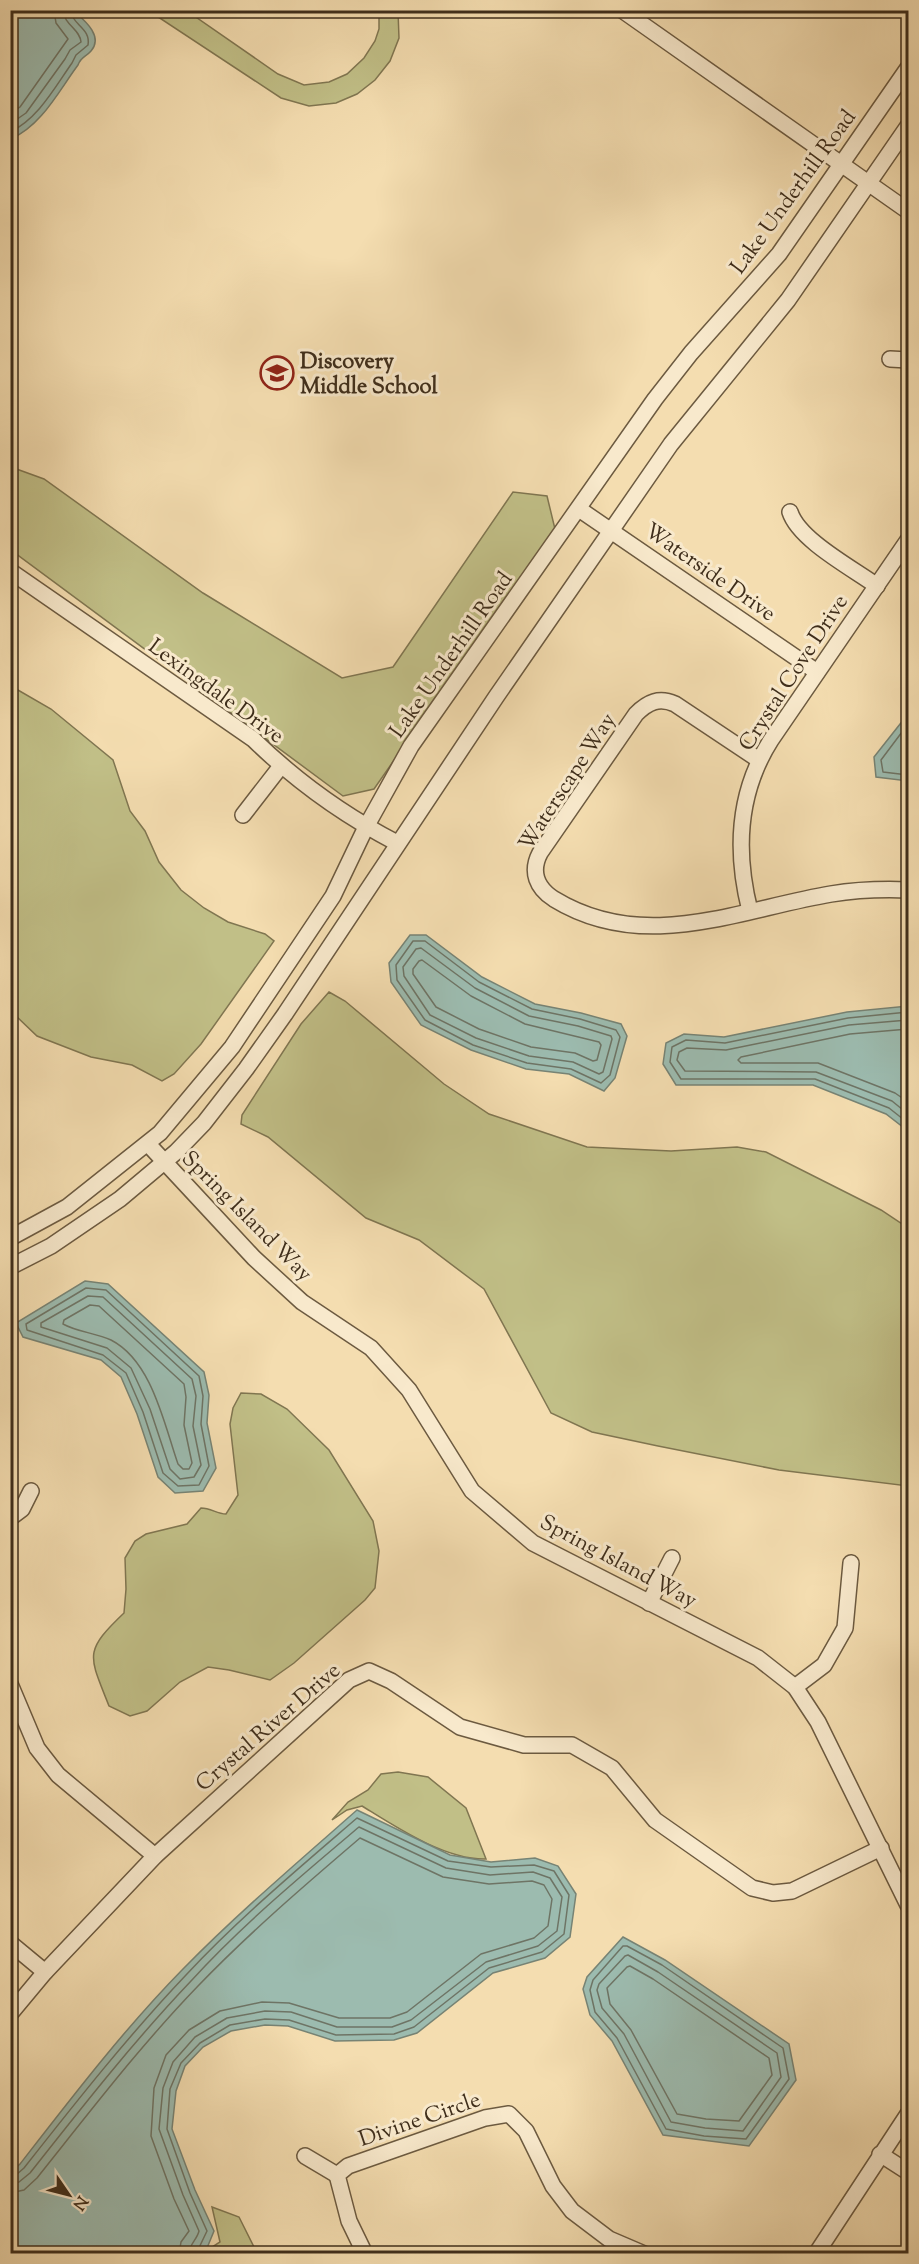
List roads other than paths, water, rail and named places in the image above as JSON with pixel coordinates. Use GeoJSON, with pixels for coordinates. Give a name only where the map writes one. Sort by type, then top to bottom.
{"type":"FeatureCollection","features":[{"type":"Feature","properties":{"kind":"street"},"geometry":{"type":"LineString","coordinates":[[622,10],[909,211]]}},
{"type":"Feature","properties":{"kind":"street","name":"Lake Underhill Road"},"geometry":{"type":"LineString","coordinates":[[10,1238],[67,1207],[148,1144],[185,1106],[232,1047],[333,896],[366,827],[411,746],[655,399],[692,352],[779,254],[909,68]]}},
{"type":"Feature","properties":{"kind":"street"},"geometry":{"type":"LineString","coordinates":[[10,1267],[51,1246],[110,1206],[164,1162],[204,1123],[246,1070],[339,936],[397,843],[671,444],[788,300],[909,126]]}},
{"type":"Feature","properties":{"kind":"street"},"geometry":{"type":"LineString","coordinates":[[890,359],[909,360]]}},
{"type":"Feature","properties":{"kind":"street","name":"Waterside Drive"},"geometry":{"type":"LineString","coordinates":[[579,509],[817,672]]}},
{"type":"Feature","properties":{"kind":"street"},"geometry":{"type":"LineString","coordinates":[[790,512],[796,526],[807,537],[877,586]]}},
{"type":"Feature","properties":{"kind":"street","name":"Crystal Cove Drive"},"geometry":{"type":"LineString","coordinates":[[750,911],[742,875],[741,834],[745,801],[759,760],[909,540]]}},
{"type":"Feature","properties":{"kind":"street","name":"Lexingdale Drive"},"geometry":{"type":"LineString","coordinates":[[10,571],[253,739],[281,766],[366,827],[397,843]]}},
{"type":"Feature","properties":{"kind":"street","name":"Waterscape Way"},"geometry":{"type":"LineString","coordinates":[[759,760],[675,704],[662,700],[649,703],[636,714],[540,853],[535,868],[538,883],[547,894],[570,907],[613,922],[652,927],[676,926],[832,894],[869,890],[909,890]]}},
{"type":"Feature","properties":{"kind":"street"},"geometry":{"type":"LineString","coordinates":[[243,816],[281,766]]}},
{"type":"Feature","properties":{"kind":"street","name":"Spring Island Way"},"geometry":{"type":"LineString","coordinates":[[148,1144],[254,1258],[302,1302],[371,1348],[409,1390],[472,1491],[533,1543],[758,1658],[795,1687],[818,1722],[909,1905]]}},
{"type":"Feature","properties":{"kind":"street"},"geometry":{"type":"LineString","coordinates":[[10,1518],[22,1509],[30,1491]]}},
{"type":"Feature","properties":{"kind":"street"},"geometry":{"type":"LineString","coordinates":[[649,1603],[672,1558]]}},
{"type":"Feature","properties":{"kind":"street"},"geometry":{"type":"LineString","coordinates":[[795,1687],[824,1665],[845,1628],[851,1563]]}},
{"type":"Feature","properties":{"kind":"street","name":"Crystal River Drive"},"geometry":{"type":"LineString","coordinates":[[10,2014],[45,1972],[155,1856],[349,1680],[369,1671],[391,1681],[460,1727],[524,1745],[572,1745],[612,1768],[655,1820],[752,1888],[773,1893],[792,1891],[881,1848]]}},
{"type":"Feature","properties":{"kind":"street"},"geometry":{"type":"LineString","coordinates":[[10,1684],[37,1748],[58,1775],[155,1856]]}},
{"type":"Feature","properties":{"kind":"street"},"geometry":{"type":"LineString","coordinates":[[10,1943],[45,1972]]}},
{"type":"Feature","properties":{"kind":"street","name":"Divine Circle"},"geometry":{"type":"LineString","coordinates":[[337,2175],[348,2166],[485,2118],[509,2114],[526,2131],[553,2186],[572,2211],[609,2239],[644,2253]]}},
{"type":"Feature","properties":{"kind":"street"},"geometry":{"type":"LineString","coordinates":[[816,2253],[880,2154],[909,2114]]}},
{"type":"Feature","properties":{"kind":"street"},"geometry":{"type":"LineString","coordinates":[[880,2154],[909,2172]]}},
{"type":"Feature","properties":{"kind":"street"},"geometry":{"type":"LineString","coordinates":[[305,2156],[337,2175],[349,2221],[365,2253]]}},
{"type":"Feature","properties":{"kind":"water"},"geometry":{"type":"Polygon","coordinates":[[[10,11],[74,11],[91,29],[95,40],[91,51],[81,60],[41,117],[11,139],[10,11]]]}},
{"type":"Feature","properties":{"kind":"water"},"geometry":{"type":"Polygon","coordinates":[[[908,714],[908,781],[876,777],[874,757],[908,714]]]}},
{"type":"Feature","properties":{"kind":"water"},"geometry":{"type":"Polygon","coordinates":[[[410,935],[426,935],[482,977],[535,1004],[621,1024],[627,1036],[615,1078],[604,1091],[569,1074],[526,1069],[471,1050],[421,1025],[391,982],[389,963],[410,935]]]}},
{"type":"Feature","properties":{"kind":"water"},"geometry":{"type":"Polygon","coordinates":[[[908,1006],[908,1131],[886,1114],[813,1085],[676,1085],[663,1064],[666,1043],[684,1034],[724,1037],[847,1012],[908,1006]]]}},
{"type":"Feature","properties":{"kind":"water"},"geometry":{"type":"Polygon","coordinates":[[[85,1281],[108,1284],[204,1372],[209,1395],[207,1423],[216,1468],[203,1491],[175,1493],[158,1477],[137,1414],[121,1377],[101,1360],[23,1337],[16,1323],[85,1281]]]}},
{"type":"Feature","properties":{"kind":"water"},"geometry":{"type":"Polygon","coordinates":[[[357,1810],[450,1855],[491,1862],[535,1858],[558,1866],[576,1894],[570,1937],[545,1958],[493,1973],[417,2033],[394,2040],[335,2041],[288,2026],[265,2025],[231,2031],[203,2047],[185,2066],[176,2091],[172,2129],[195,2190],[214,2231],[207,2248],[199,2253],[11,2253],[11,2172],[20,2164],[119,2039],[161,1992],[247,1908],[357,1810]]]}},
{"type":"Feature","properties":{"kind":"water"},"geometry":{"type":"Polygon","coordinates":[[[623,1937],[665,1960],[789,2044],[796,2080],[749,2146],[663,2135],[612,2041],[590,2015],[583,1989],[587,1977],[623,1937]]]}},
{"type":"Feature","properties":{"kind":"place","name":"Discovery Middle School"},"geometry":{"type":"Point","coordinates":[277,373]}}]}
